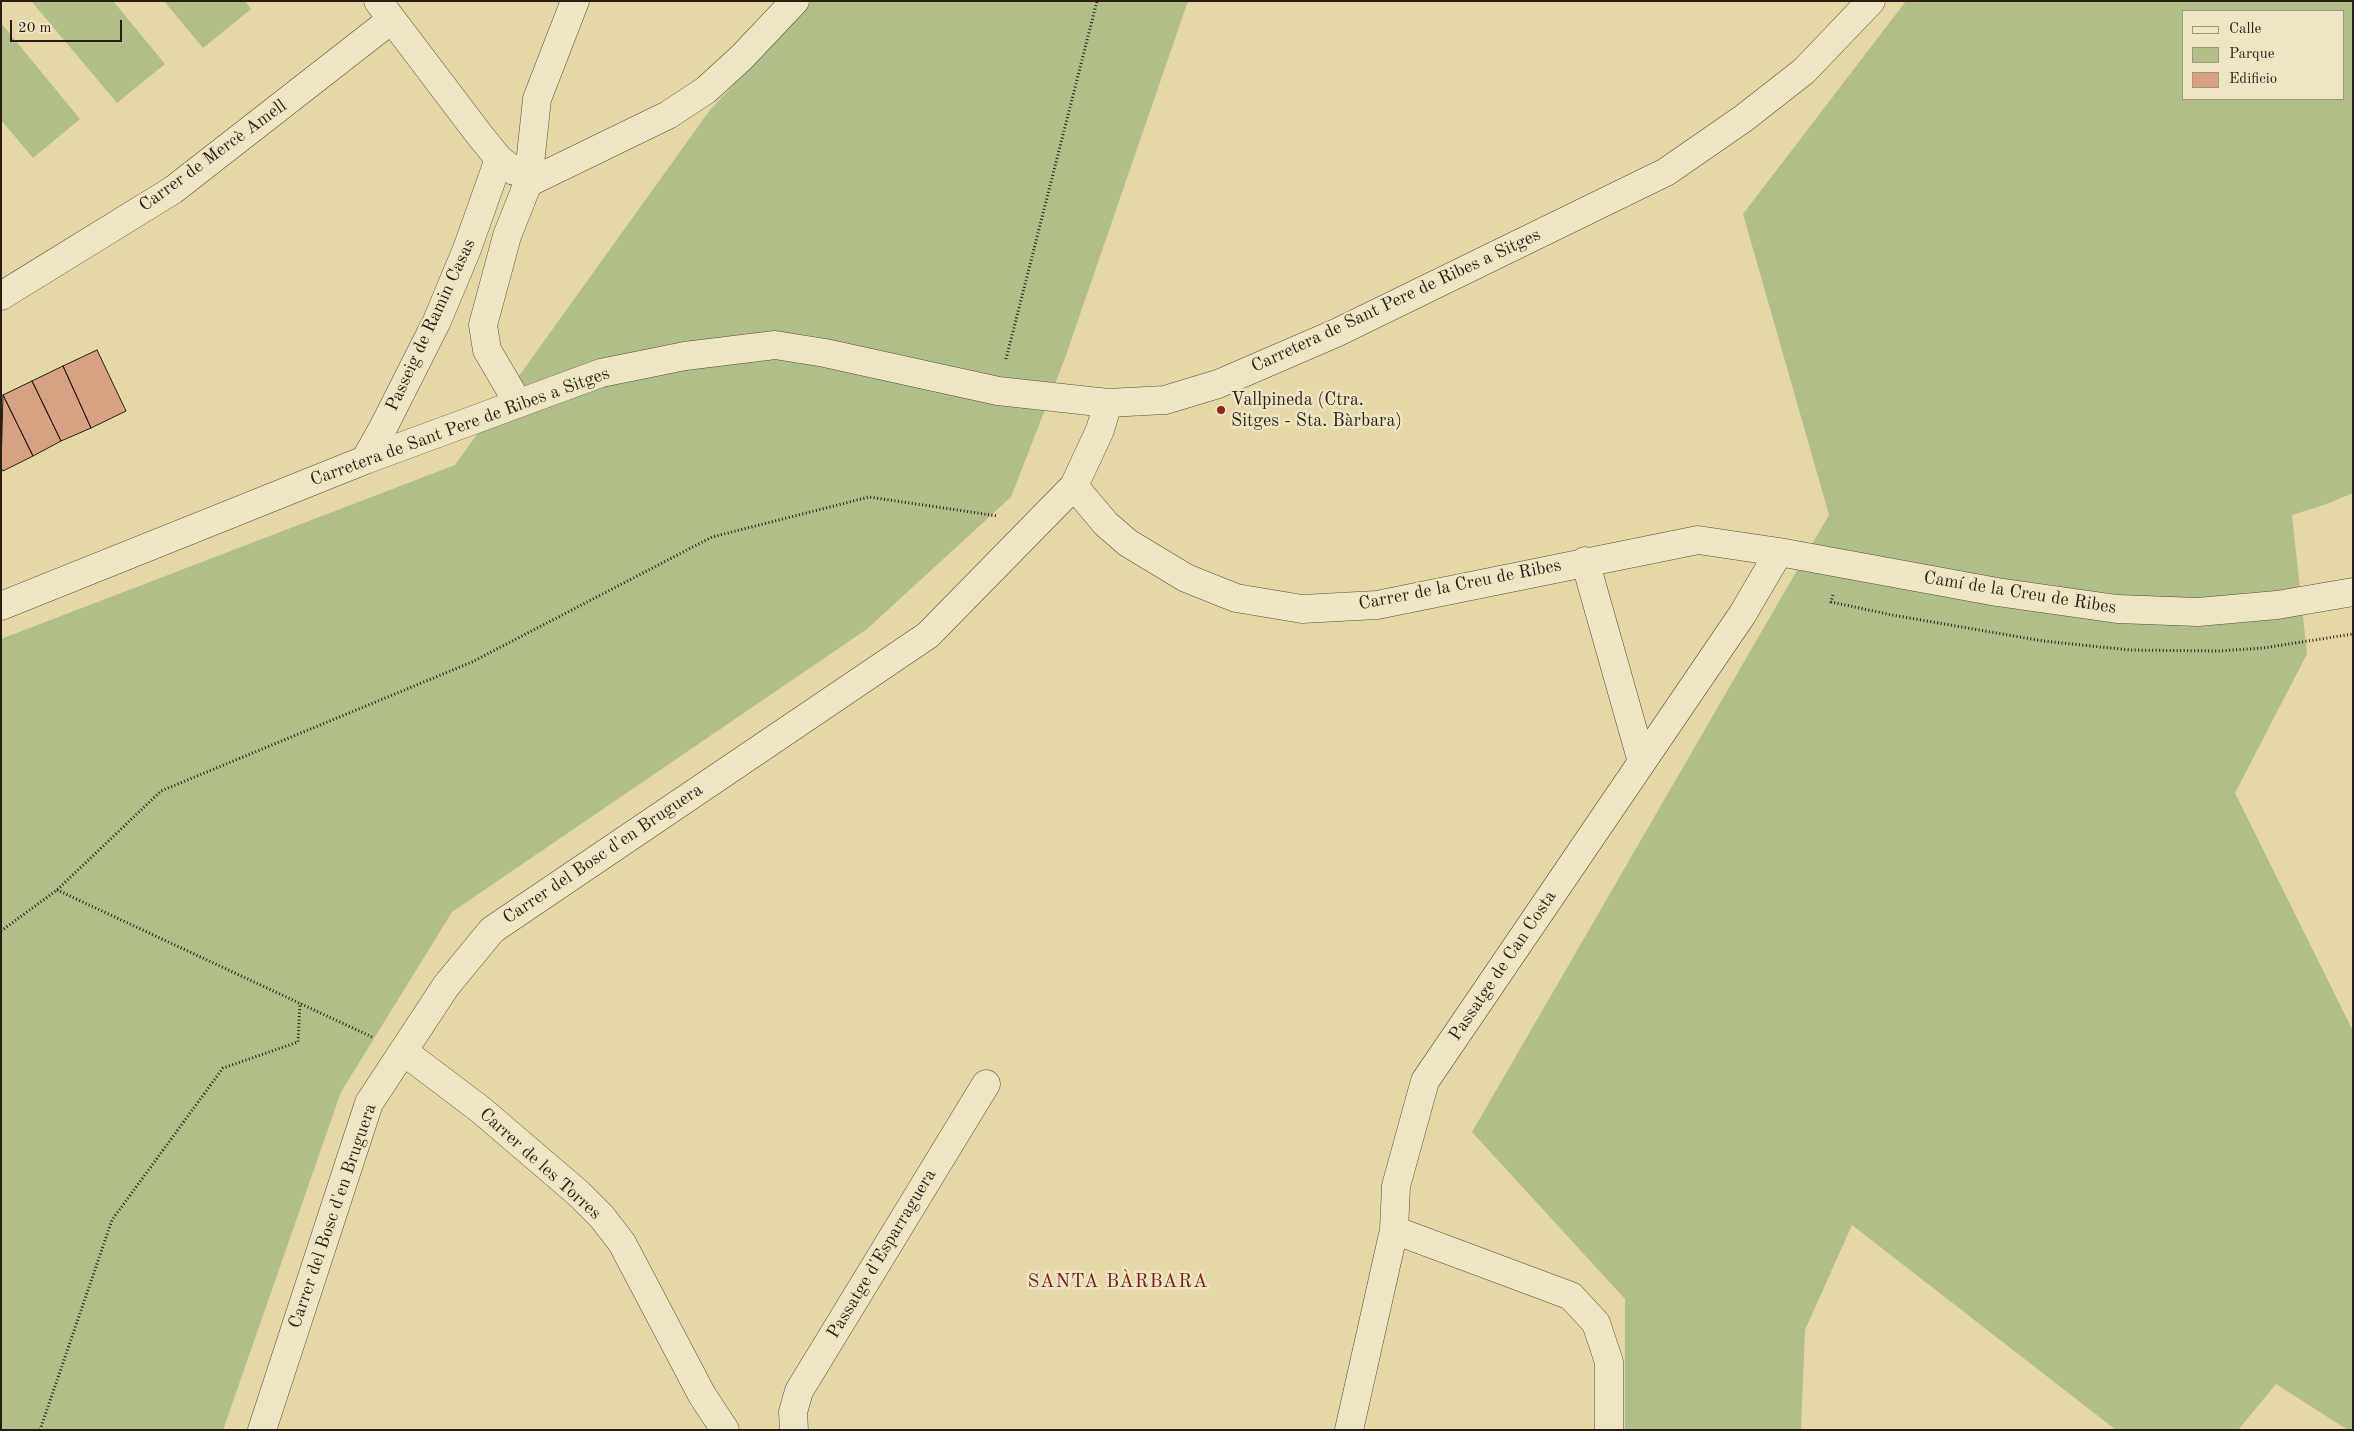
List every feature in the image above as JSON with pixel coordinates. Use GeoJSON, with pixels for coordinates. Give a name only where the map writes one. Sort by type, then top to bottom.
{"type":"FeatureCollection","features":[{"type":"Feature","properties":{"kind":"street"},"geometry":{"type":"LineString","coordinates":[[518,403],[487,350],[483,325],[508,236],[528,183],[537,99],[575,1]]}},
{"type":"Feature","properties":{"kind":"street"},"geometry":{"type":"LineString","coordinates":[[528,183],[668,115],[706,90],[742,57],[795,1]]}},
{"type":"Feature","properties":{"kind":"street","name":"Carretera de Sant Pere de Ribes a Sitges"},"geometry":{"type":"LineString","coordinates":[[1,606],[364,460],[518,403],[602,373],[685,356],[775,345],[998,391],[1108,403],[1165,400],[1218,384],[1336,333],[1666,172],[1744,118],[1804,71],[1871,1]]}},
{"type":"Feature","properties":{"kind":"street"},"geometry":{"type":"LineString","coordinates":[[384,11],[499,159],[528,183]]}},
{"type":"Feature","properties":{"kind":"street","name":"Carrer de Mercè Amell"},"geometry":{"type":"LineString","coordinates":[[1,296],[173,190],[384,11]]}},
{"type":"Feature","properties":{"kind":"street","name":"Passeig de Ramin Casas"},"geometry":{"type":"LineString","coordinates":[[364,460],[384,426],[437,321],[467,249],[499,159]]}},
{"type":"Feature","properties":{"kind":"street","name":"Carrer del Bosc d'en Bruguera"},"geometry":{"type":"LineString","coordinates":[[262,1430],[369,1103],[446,986],[492,930],[928,635],[1037,521],[1074,486],[1100,430],[1108,403]]}},
{"type":"Feature","properties":{"kind":"street","name":"Carrer de la Creu de Ribes"},"geometry":{"type":"LineString","coordinates":[[1074,486],[1106,524],[1128,543],[1186,578],[1236,598],[1293,607],[1377,605],[1585,561],[1698,540],[1779,552]]}},
{"type":"Feature","properties":{"kind":"street","name":"Camí de la Creu de Ribes"},"geometry":{"type":"LineString","coordinates":[[1779,552],[1997,592],[2117,609],[2198,612],[2277,605],[2353,592]]}},
{"type":"Feature","properties":{"kind":"street","name":"Passatge de Can Costa"},"geometry":{"type":"LineString","coordinates":[[1349,1430],[1394,1230],[1396,1186],[1425,1081],[1742,615],[1779,552]]}},
{"type":"Feature","properties":{"kind":"street","name":"Carrer de la Creu de Ribes"},"geometry":{"type":"LineString","coordinates":[[1585,561],[1642,762]]}},
{"type":"Feature","properties":{"kind":"street","name":"Carrer de les Torres"},"geometry":{"type":"LineString","coordinates":[[403,1051],[481,1110],[578,1193],[602,1217],[622,1243],[702,1395],[725,1430]]}},
{"type":"Feature","properties":{"kind":"street","name":"Passatge d'Esparraguera"},"geometry":{"type":"LineString","coordinates":[[794,1430],[793,1412],[800,1391],[986,1084]]}},
{"type":"Feature","properties":{"kind":"street"},"geometry":{"type":"LineString","coordinates":[[1394,1230],[1498,1267],[1571,1296],[1596,1323],[1608,1362],[1608,1430]]}},
{"type":"Feature","properties":{"kind":"path"},"geometry":{"type":"LineString","coordinates":[[998,391],[1097,1]]}},
{"type":"Feature","properties":{"kind":"path"},"geometry":{"type":"LineString","coordinates":[[1,931],[57,890],[161,791],[472,662],[712,537],[869,497],[1037,521]]}},
{"type":"Feature","properties":{"kind":"path"},"geometry":{"type":"LineString","coordinates":[[57,890],[403,1051]]}},
{"type":"Feature","properties":{"kind":"path"},"geometry":{"type":"LineString","coordinates":[[40,1430],[112,1220],[223,1068],[298,1042],[300,1004]]}},
{"type":"Feature","properties":{"kind":"green space"},"geometry":{"type":"Polygon","coordinates":[[[113,1],[165,64],[117,103],[32,2],[113,1]]]}},
{"type":"Feature","properties":{"kind":"green space"},"geometry":{"type":"Polygon","coordinates":[[[164,1],[245,1],[251,9],[203,48],[164,1]]]}},
{"type":"Feature","properties":{"kind":"green space"},"geometry":{"type":"Polygon","coordinates":[[[812,1],[1188,1],[1065,358],[1011,497],[867,629],[452,912],[341,1092],[223,1430],[1,1430],[1,639],[455,465],[710,110],[812,1]]]}},
{"type":"Feature","properties":{"kind":"green space"},"geometry":{"type":"Polygon","coordinates":[[[1906,1],[2353,1],[2353,493],[2292,515],[2307,654],[2235,793],[2353,1031],[2353,1430],[2348,1430],[2276,1384],[2238,1430],[2116,1430],[1852,1225],[1805,1330],[1801,1430],[1625,1430],[1625,1299],[1472,1132],[1829,515],[1743,214],[1906,1]]]}},
{"type":"Feature","properties":{"kind":"green space"},"geometry":{"type":"Polygon","coordinates":[[[1,23],[80,119],[33,158],[1,120],[1,23]]]}},
{"type":"Feature","properties":{"kind":"building"},"geometry":{"type":"Polygon","coordinates":[[[97,350],[126,411],[91,428],[63,366],[97,350]]]}},
{"type":"Feature","properties":{"kind":"building"},"geometry":{"type":"Polygon","coordinates":[[[63,366],[91,428],[61,441],[32,381],[63,366]]]}},
{"type":"Feature","properties":{"kind":"building"},"geometry":{"type":"Polygon","coordinates":[[[32,381],[61,441],[33,456],[3,395],[32,381]]]}},
{"type":"Feature","properties":{"kind":"building"},"geometry":{"type":"Polygon","coordinates":[[[3,395],[33,456],[3,471],[1,468],[3,395]]]}},
{"type":"Feature","properties":{"kind":"place","name":"Vallpineda (Ctra. Sitges - Sta. Bàrbara)"},"geometry":{"type":"Point","coordinates":[1221,410]}},
{"type":"Feature","properties":{"kind":"district","name":"SANTA BÀRBARA"},"geometry":{"type":"Point","coordinates":[1118,1282]}}]}
